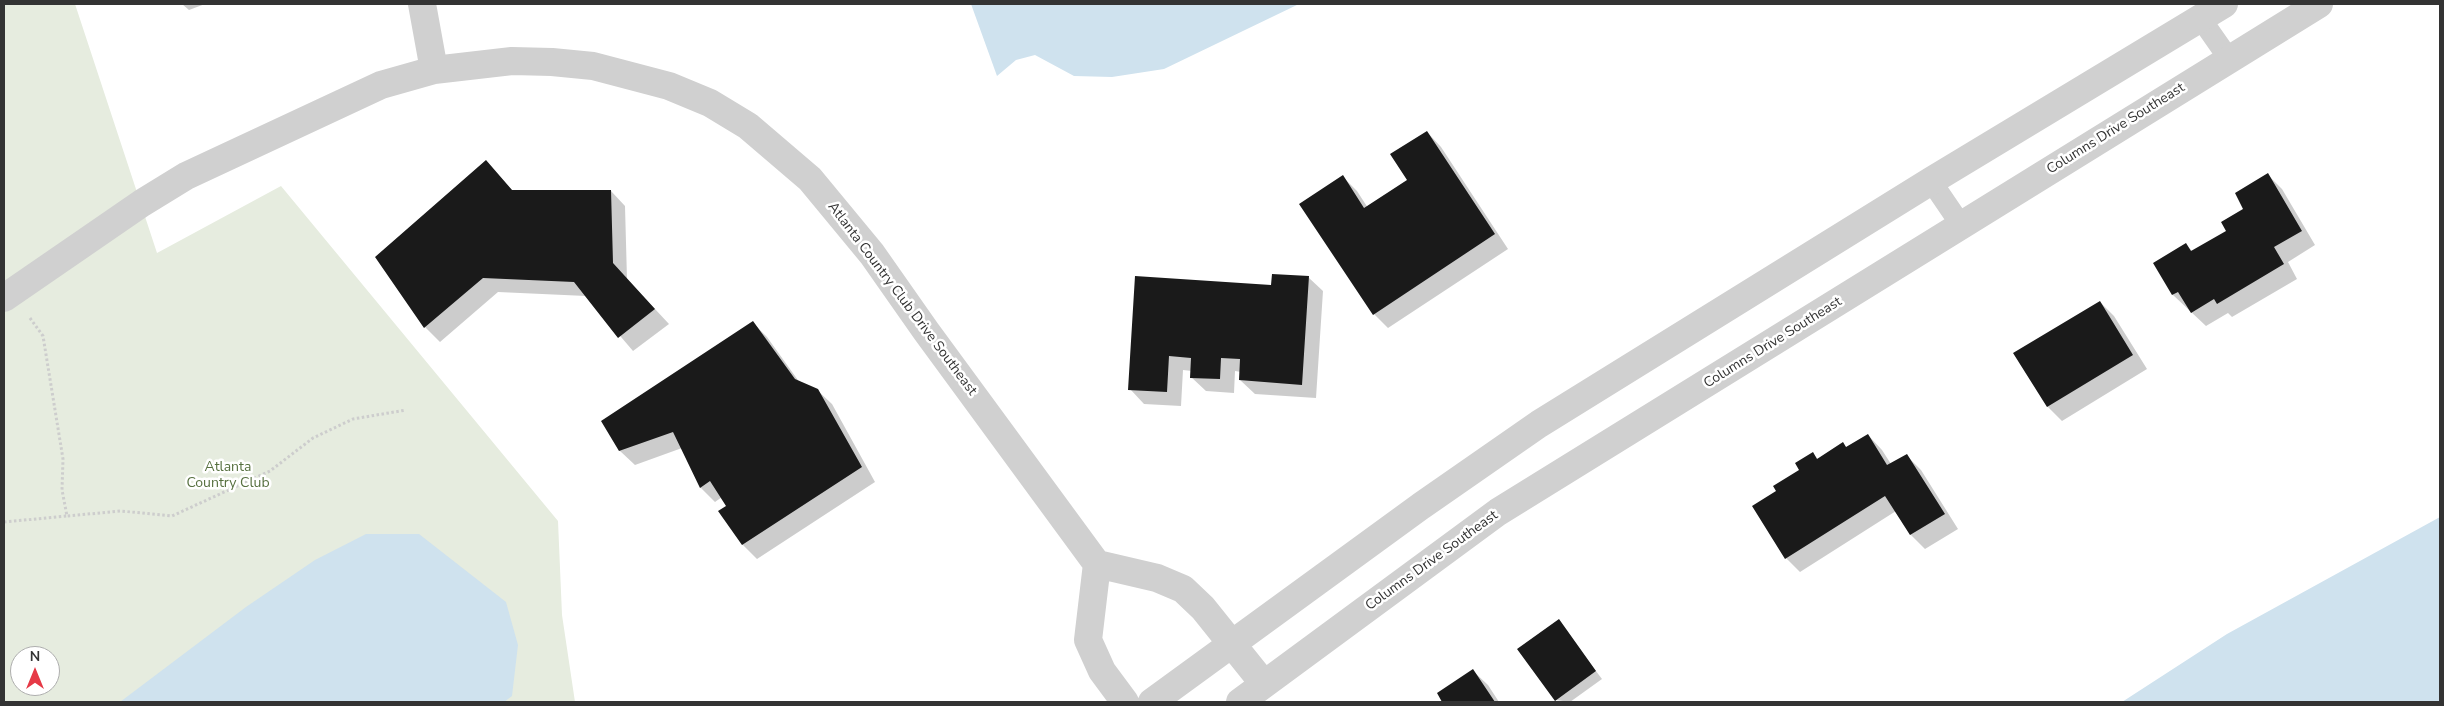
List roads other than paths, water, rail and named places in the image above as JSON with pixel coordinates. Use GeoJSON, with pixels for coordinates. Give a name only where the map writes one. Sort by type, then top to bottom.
{"type":"FeatureCollection","features":[{"type":"Feature","properties":{"kind":"street"},"geometry":{"type":"LineString","coordinates":[[422,4],[434,70]]}},
{"type":"Feature","properties":{"kind":"street","name":"Columns Drive Southeast"},"geometry":{"type":"LineString","coordinates":[[1240,702],[1498,512],[2319,4]]}},
{"type":"Feature","properties":{"kind":"street"},"geometry":{"type":"LineString","coordinates":[[1152,702],[1420,506],[1539,424],[1931,181],[2214,9]]}},
{"type":"Feature","properties":{"kind":"street","name":"Atlanta Country Club Drive Southeast"},"geometry":{"type":"LineString","coordinates":[[14,304],[142,203],[186,176],[381,85],[434,70],[512,61],[593,66],[669,86],[710,103],[748,126],[810,179],[842,215],[1098,564]]}},
{"type":"Feature","properties":{"kind":"street"},"geometry":{"type":"LineString","coordinates":[[1125,702],[1102,671],[1088,640],[1091,600],[1098,564],[1157,578],[1183,589],[1203,608],[1264,684]]}},
{"type":"Feature","properties":{"kind":"lane"},"geometry":{"type":"LineString","coordinates":[[2214,9],[2229,59]]}},
{"type":"Feature","properties":{"kind":"lane"},"geometry":{"type":"LineString","coordinates":[[1931,181],[1961,225]]}},
{"type":"Feature","properties":{"kind":"water"},"geometry":{"type":"Polygon","coordinates":[[[971,4],[1299,4],[1164,69],[1112,77],[1074,76],[1035,55],[1016,60],[997,76],[971,4]]]}},
{"type":"Feature","properties":{"kind":"water"},"geometry":{"type":"Polygon","coordinates":[[[2440,517],[2440,702],[2122,702],[2227,634],[2440,517]]]}},
{"type":"Feature","properties":{"kind":"water"},"geometry":{"type":"Polygon","coordinates":[[[366,534],[419,534],[506,602],[518,645],[512,696],[504,702],[120,702],[246,607],[315,560],[366,534]]]}},
{"type":"Feature","properties":{"kind":"park label","name":"Atlanta Country Club"},"geometry":{"type":"Point","coordinates":[228,476]}}]}
